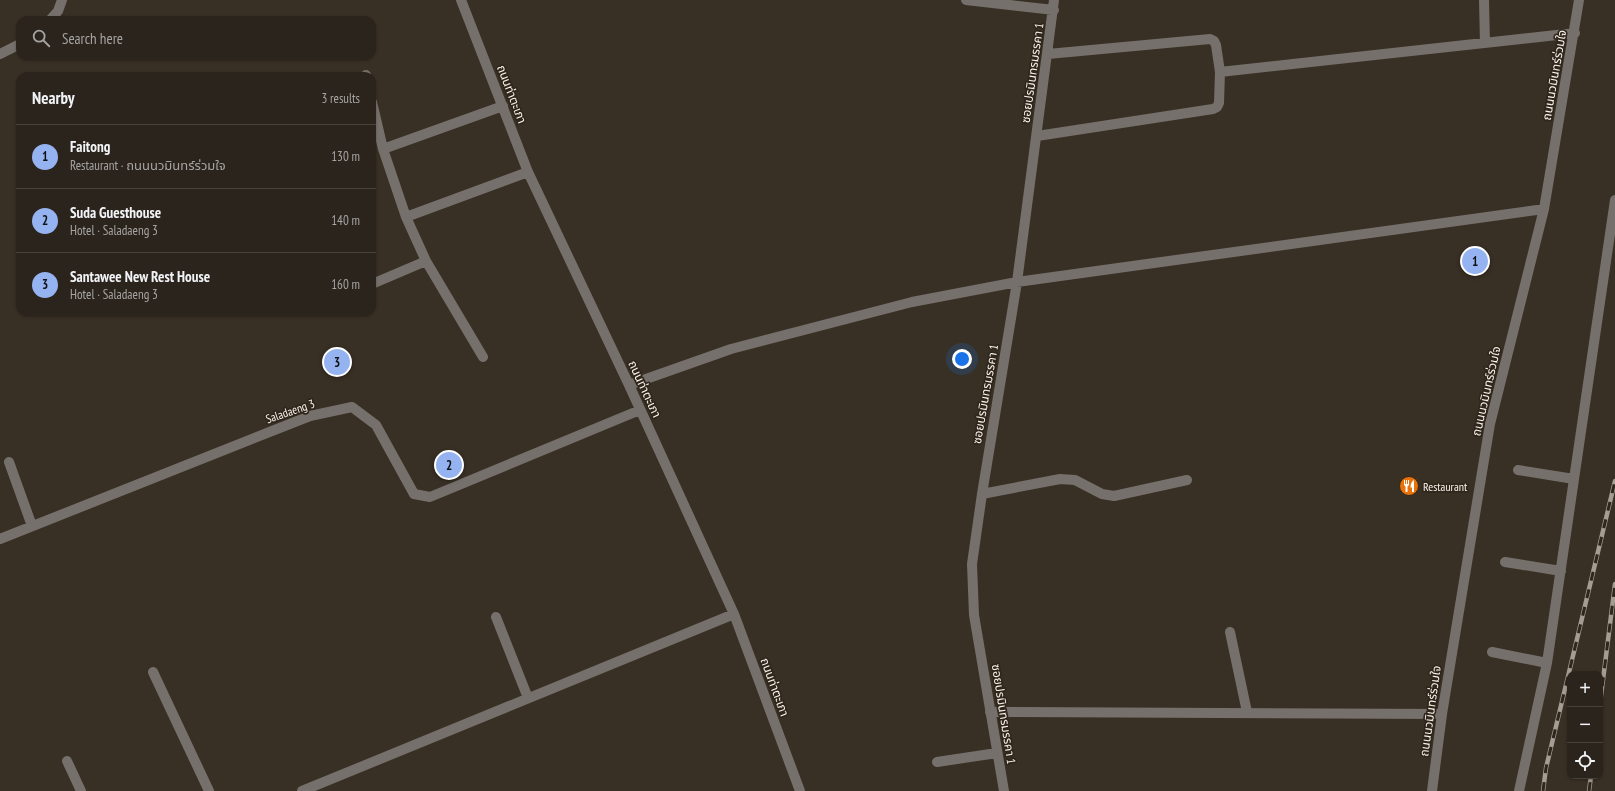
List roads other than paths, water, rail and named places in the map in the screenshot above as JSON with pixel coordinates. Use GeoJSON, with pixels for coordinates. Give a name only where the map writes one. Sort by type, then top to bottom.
{"type":"FeatureCollection","features":[{"type":"Feature","properties":{"kind":"street"},"geometry":{"type":"LineString","coordinates":[[54,16],[58,11],[62,0]]}},
{"type":"Feature","properties":{"kind":"street","name":"ถนนท่าตะเภา"},"geometry":{"type":"LineString","coordinates":[[461,0],[528,172],[629,385],[734,614],[800,791]]}},
{"type":"Feature","properties":{"kind":"street"},"geometry":{"type":"LineString","coordinates":[[966,0],[1054,5]]}},
{"type":"Feature","properties":{"kind":"street"},"geometry":{"type":"LineString","coordinates":[[1484,0],[1485,43]]}},
{"type":"Feature","properties":{"kind":"street","name":"ถนนนวมินทร์ร่วมใจ"},"geometry":{"type":"LineString","coordinates":[[1432,791],[1442,714],[1490,424],[1544,208],[1575,33],[1579,0]]}},
{"type":"Feature","properties":{"kind":"street","name":"ซอยปรมินทรมรรคา 1"},"geometry":{"type":"LineString","coordinates":[[1004,791],[974,614],[972,564],[1017,282],[1054,5]]}},
{"type":"Feature","properties":{"kind":"street"},"geometry":{"type":"LineString","coordinates":[[1220,72],[1575,33]]}},
{"type":"Feature","properties":{"kind":"street"},"geometry":{"type":"LineString","coordinates":[[1037,136],[1213,109],[1217,107],[1219,103],[1220,72],[1216,45],[1210,40],[1048,54]]}},
{"type":"Feature","properties":{"kind":"street"},"geometry":{"type":"LineString","coordinates":[[0,54],[16,46]]}},
{"type":"Feature","properties":{"kind":"street"},"geometry":{"type":"LineString","coordinates":[[383,149],[503,106]]}},
{"type":"Feature","properties":{"kind":"street"},"geometry":{"type":"LineString","coordinates":[[376,119],[383,149],[406,217],[426,261],[482,357]]}},
{"type":"Feature","properties":{"kind":"street"},"geometry":{"type":"LineString","coordinates":[[406,217],[528,172]]}},
{"type":"Feature","properties":{"kind":"street"},"geometry":{"type":"LineString","coordinates":[[1519,791],[1547,663],[1615,200]]}},
{"type":"Feature","properties":{"kind":"street"},"geometry":{"type":"LineString","coordinates":[[629,385],[732,349],[912,302],[1017,282],[1544,208]]}},
{"type":"Feature","properties":{"kind":"street"},"geometry":{"type":"LineString","coordinates":[[376,282],[426,261]]}},
{"type":"Feature","properties":{"kind":"street","name":"Saladaeng 3"},"geometry":{"type":"LineString","coordinates":[[0,539],[310,416],[352,407],[376,425],[414,494],[430,497],[640,410]]}},
{"type":"Feature","properties":{"kind":"street"},"geometry":{"type":"LineString","coordinates":[[9,462],[32,526]]}},
{"type":"Feature","properties":{"kind":"street"},"geometry":{"type":"LineString","coordinates":[[1518,470],[1574,479]]}},
{"type":"Feature","properties":{"kind":"street"},"geometry":{"type":"LineString","coordinates":[[982,494],[1060,479],[1075,480],[1102,494],[1114,496],[1186,480]]}},
{"type":"Feature","properties":{"kind":"street"},"geometry":{"type":"LineString","coordinates":[[1505,562],[1561,571]]}},
{"type":"Feature","properties":{"kind":"street"},"geometry":{"type":"LineString","coordinates":[[302,791],[734,614]]}},
{"type":"Feature","properties":{"kind":"street"},"geometry":{"type":"LineString","coordinates":[[496,617],[528,698]]}},
{"type":"Feature","properties":{"kind":"street"},"geometry":{"type":"LineString","coordinates":[[1230,632],[1247,712]]}},
{"type":"Feature","properties":{"kind":"street"},"geometry":{"type":"LineString","coordinates":[[1492,652],[1547,663]]}},
{"type":"Feature","properties":{"kind":"street"},"geometry":{"type":"LineString","coordinates":[[153,672],[209,791]]}},
{"type":"Feature","properties":{"kind":"street"},"geometry":{"type":"LineString","coordinates":[[990,712],[1442,714]]}},
{"type":"Feature","properties":{"kind":"street"},"geometry":{"type":"LineString","coordinates":[[937,762],[997,753]]}},
{"type":"Feature","properties":{"kind":"street"},"geometry":{"type":"LineString","coordinates":[[67,761],[81,791]]}},
{"type":"Feature","properties":{"kind":"railway"},"geometry":{"type":"LineString","coordinates":[[1543,791],[1546,768],[1615,481]]}},
{"type":"Feature","properties":{"kind":"railway"},"geometry":{"type":"LineString","coordinates":[[1603,680],[1615,584]]}},
{"type":"Feature","properties":{"kind":"railway"},"geometry":{"type":"LineString","coordinates":[[1589,791],[1591,779]]}},
{"type":"Feature","properties":{"kind":"place","name":"Faitong"},"geometry":{"type":"Point","coordinates":[1475,261]}},
{"type":"Feature","properties":{"kind":"place","name":"Santawee New Rest House"},"geometry":{"type":"Point","coordinates":[337,362]}},
{"type":"Feature","properties":{"kind":"place","name":"Suda Guesthouse"},"geometry":{"type":"Point","coordinates":[449,465]}},
{"type":"Feature","properties":{"kind":"place","name":"Restaurant"},"geometry":{"type":"Point","coordinates":[1409,486]}}]}
